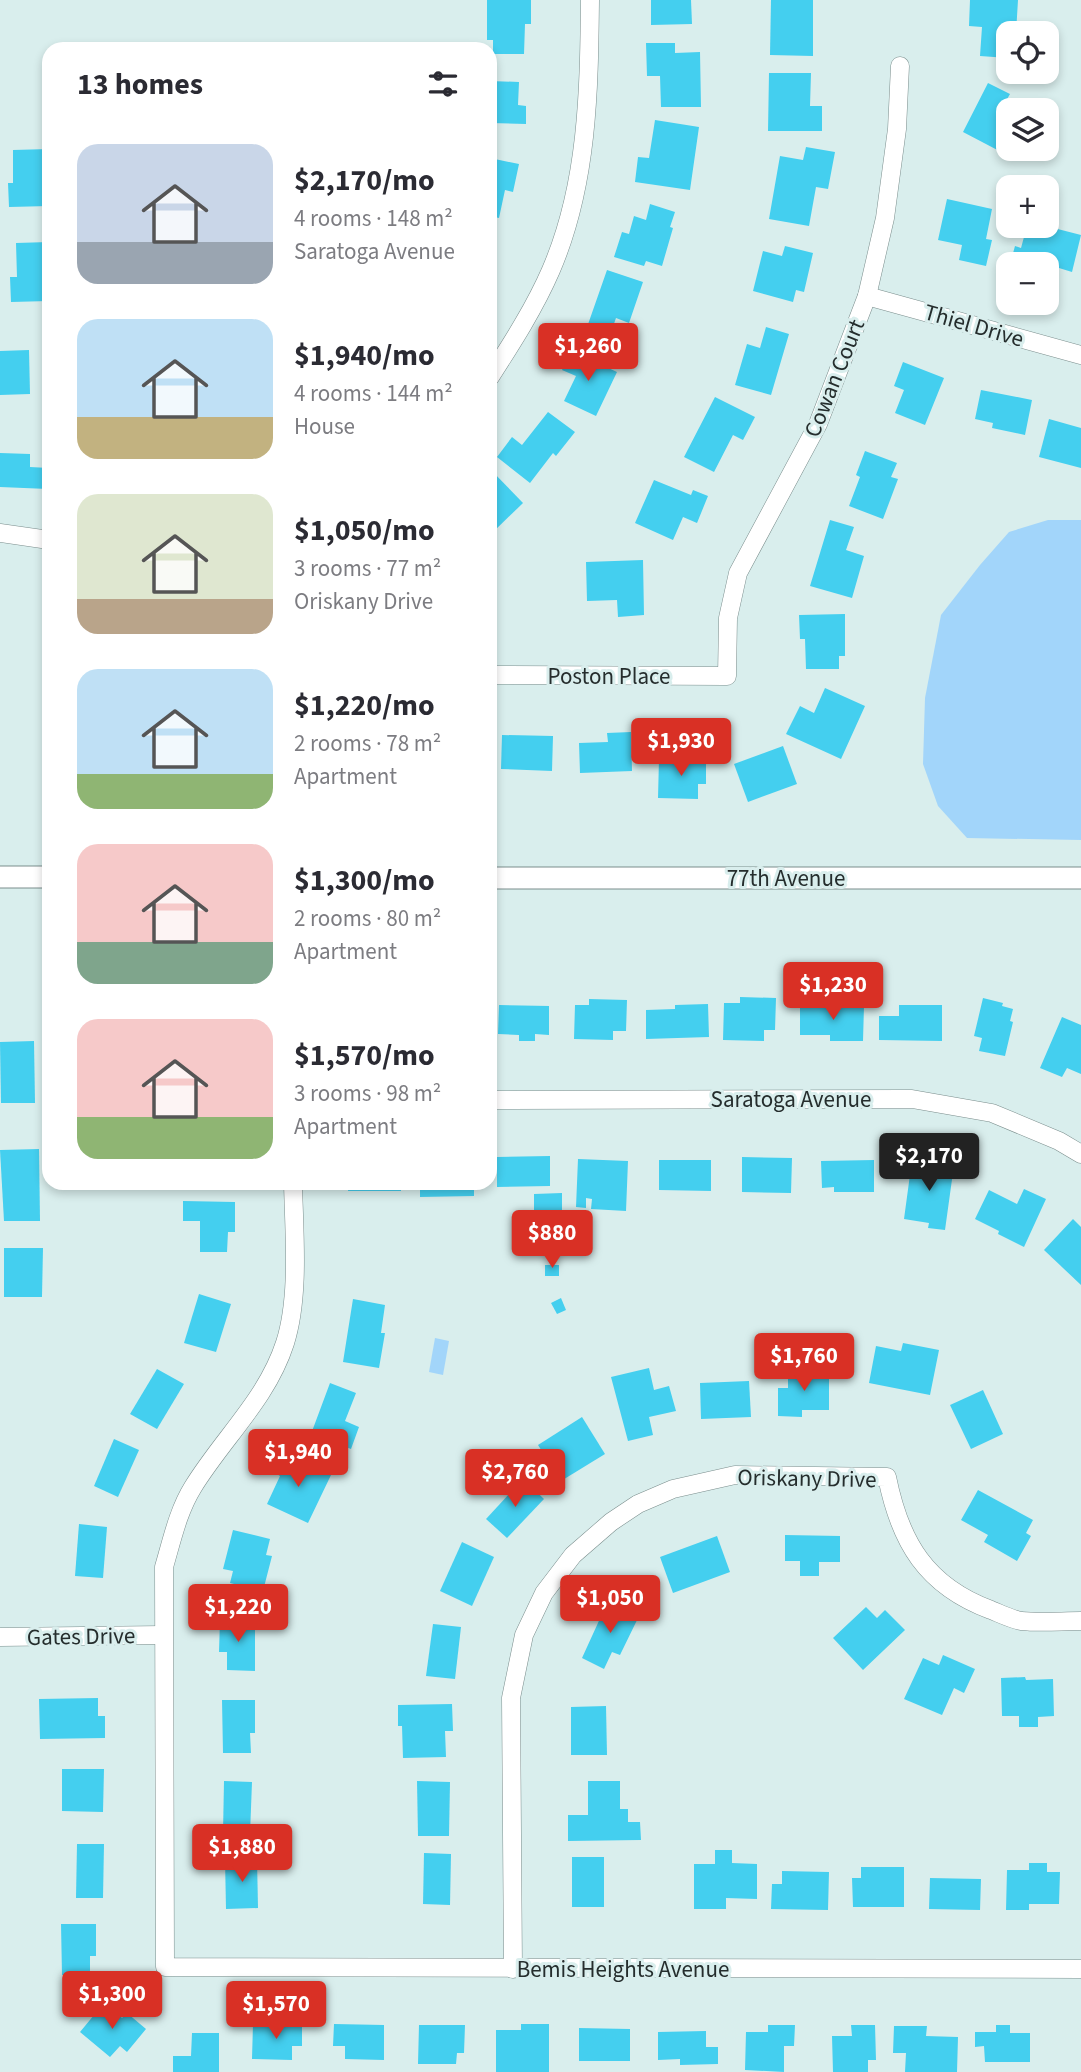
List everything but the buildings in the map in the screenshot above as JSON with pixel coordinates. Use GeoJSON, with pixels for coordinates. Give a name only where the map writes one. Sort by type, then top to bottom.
{"type":"FeatureCollection","features":[{"type":"Feature","properties":{"kind":"street"},"geometry":{"type":"LineString","coordinates":[[497,366],[551,270],[572,204],[586,130],[590,0]]}},
{"type":"Feature","properties":{"kind":"street","name":"Cowan Court"},"geometry":{"type":"LineString","coordinates":[[727,676],[728,618],[738,573],[818,424],[867,296],[885,218],[897,129],[900,66]]}},
{"type":"Feature","properties":{"kind":"street","name":"Thiel Drive"},"geometry":{"type":"LineString","coordinates":[[867,296],[1081,355]]}},
{"type":"Feature","properties":{"kind":"street"},"geometry":{"type":"LineString","coordinates":[[0,533],[42,539]]}},
{"type":"Feature","properties":{"kind":"street","name":"Poston Place"},"geometry":{"type":"LineString","coordinates":[[497,676],[727,676]]}},
{"type":"Feature","properties":{"kind":"street"},"geometry":{"type":"LineString","coordinates":[[0,877],[42,877]]}},
{"type":"Feature","properties":{"kind":"street","name":"77th Avenue"},"geometry":{"type":"LineString","coordinates":[[497,878],[1081,878]]}},
{"type":"Feature","properties":{"kind":"street","name":"Saratoga Avenue"},"geometry":{"type":"LineString","coordinates":[[497,1100],[912,1099],[992,1113],[1081,1154]]}},
{"type":"Feature","properties":{"kind":"street"},"geometry":{"type":"LineString","coordinates":[[163,1635],[164,1567],[176,1523],[191,1489],[267,1384],[285,1342],[293,1291],[293,1190]]}},
{"type":"Feature","properties":{"kind":"street","name":"Oriskany Drive"},"geometry":{"type":"LineString","coordinates":[[513,1969],[511,1698],[524,1635],[544,1592],[573,1555],[611,1522],[638,1504],[673,1489],[735,1475],[887,1477],[893,1510],[906,1541],[930,1573],[972,1603],[1020,1621],[1081,1621]]}},
{"type":"Feature","properties":{"kind":"street","name":"Gates Drive"},"geometry":{"type":"LineString","coordinates":[[0,1637],[163,1635]]}},
{"type":"Feature","properties":{"kind":"street","name":"Bemis Heights Avenue"},"geometry":{"type":"LineString","coordinates":[[163,1635],[165,1967],[1081,1969]]}},
{"type":"Feature","properties":{"kind":"water"},"geometry":{"type":"Polygon","coordinates":[[[1048,520],[1081,520],[1081,840],[967,838],[938,806],[923,764],[925,698],[941,615],[1009,532],[1048,520]]]}},
{"type":"Feature","properties":{"kind":"water"},"geometry":{"type":"Polygon","coordinates":[[[435,1338],[449,1341],[443,1375],[429,1372],[435,1338]]]}}]}
